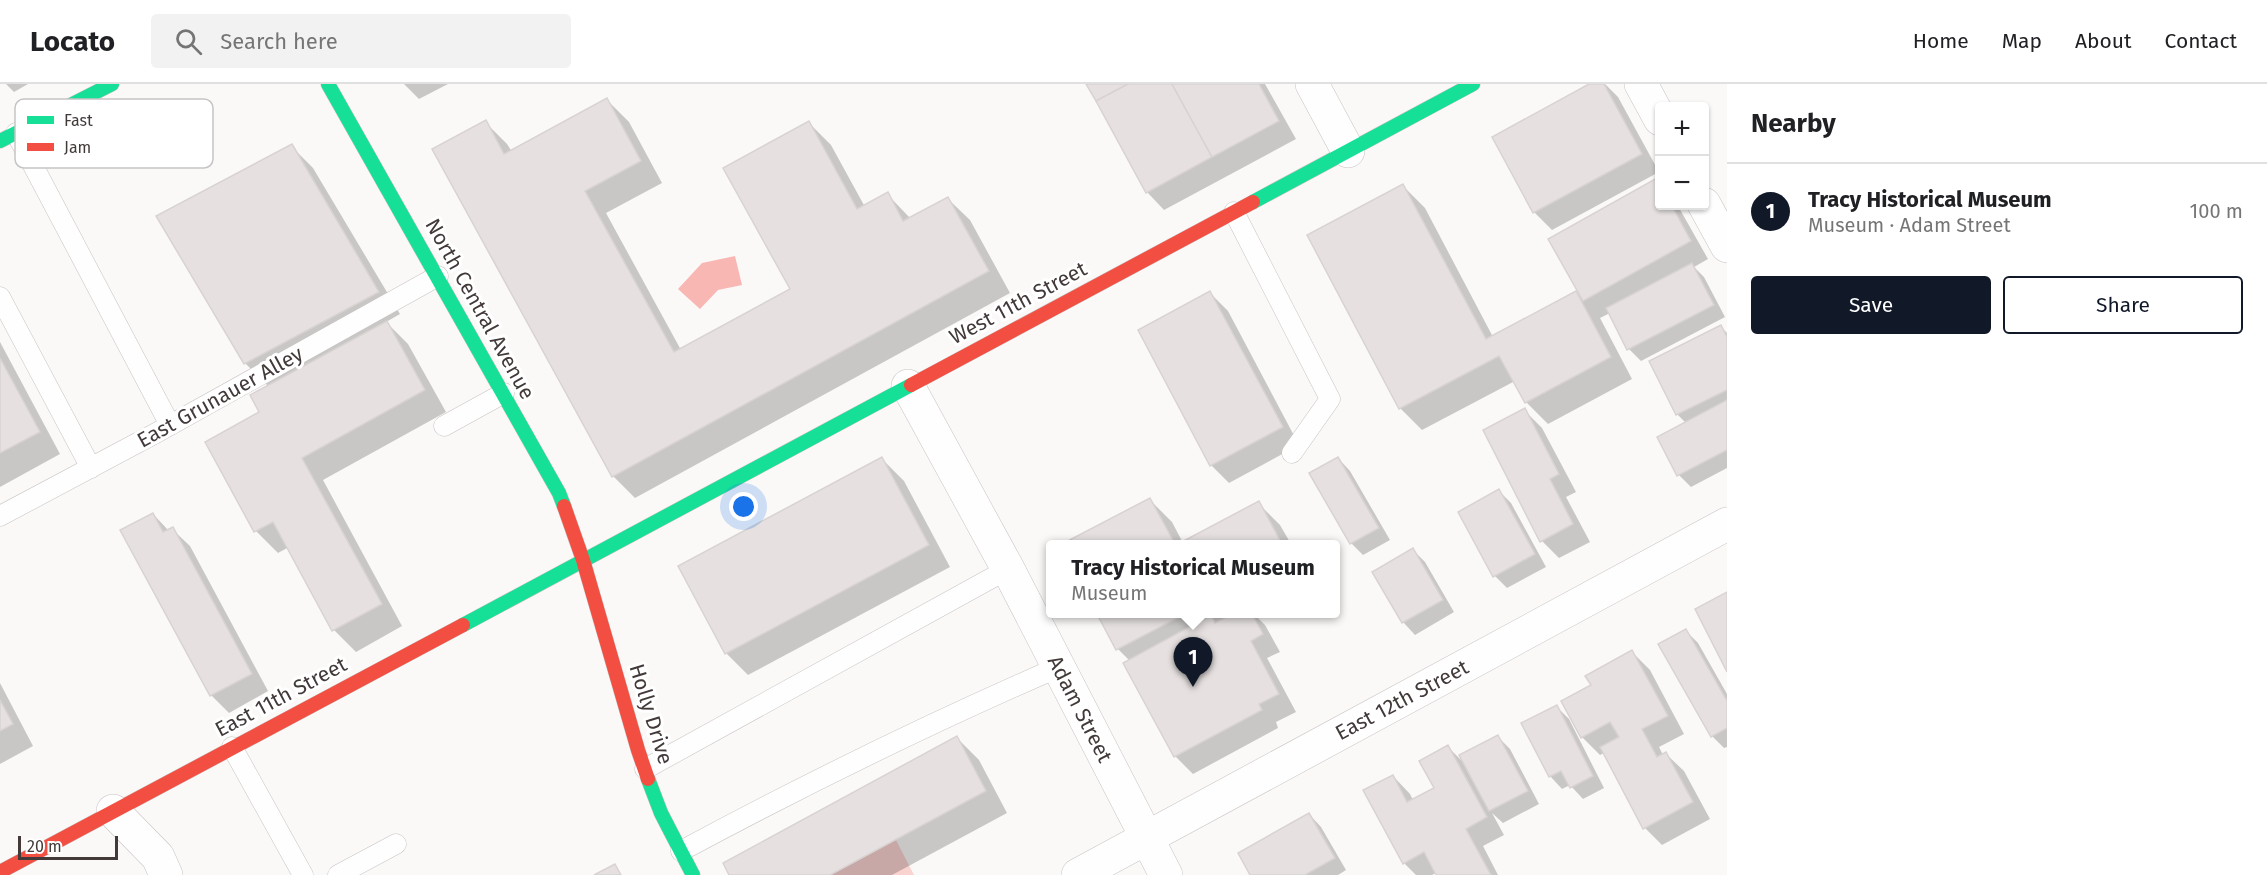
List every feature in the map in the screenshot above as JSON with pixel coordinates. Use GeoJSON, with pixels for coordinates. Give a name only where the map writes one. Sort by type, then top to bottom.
{"type":"FeatureCollection","features":[{"type":"Feature","properties":{"kind":"main road"},"geometry":{"type":"LineString","coordinates":[[83,99],[112,84]]}},
{"type":"Feature","properties":{"kind":"main road","name":"North Central Avenue"},"geometry":{"type":"LineString","coordinates":[[328,84],[559,493],[583,560]]}},
{"type":"Feature","properties":{"kind":"main road","name":"West 11th Street"},"geometry":{"type":"LineString","coordinates":[[583,560],[1473,84]]}},
{"type":"Feature","properties":{"kind":"main road","name":"East 11th Street"},"geometry":{"type":"LineString","coordinates":[[0,872],[583,560]]}},
{"type":"Feature","properties":{"kind":"main road","name":"Holly Drive"},"geometry":{"type":"LineString","coordinates":[[583,560],[645,770],[662,813],[693,875]]}},
{"type":"Feature","properties":{"kind":"street"},"geometry":{"type":"LineString","coordinates":[[1312,84],[1348,151]]}},
{"type":"Feature","properties":{"kind":"street"},"geometry":{"type":"LineString","coordinates":[[1641,84],[1655,111]]}},
{"type":"Feature","properties":{"kind":"street"},"geometry":{"type":"LineString","coordinates":[[1707,210],[1727,246]]}},
{"type":"Feature","properties":{"kind":"street","name":"Adam Street"},"geometry":{"type":"LineString","coordinates":[[908,386],[1008,569],[1166,875]]}},
{"type":"Feature","properties":{"kind":"street","name":"East 12th Street"},"geometry":{"type":"LineString","coordinates":[[1078,875],[1727,524]]}},
{"type":"Feature","properties":{"kind":"street"},"geometry":{"type":"LineString","coordinates":[[113,811],[158,857],[166,875]]}},
{"type":"Feature","properties":{"kind":"lane"},"geometry":{"type":"LineString","coordinates":[[25,168],[170,425]]}},
{"type":"Feature","properties":{"kind":"lane"},"geometry":{"type":"LineString","coordinates":[[1234,212],[1330,399],[1292,453]]}},
{"type":"Feature","properties":{"kind":"lane","name":"East Grunauer Alley"},"geometry":{"type":"LineString","coordinates":[[0,516],[170,425],[438,276]]}},
{"type":"Feature","properties":{"kind":"lane"},"geometry":{"type":"LineString","coordinates":[[0,297],[91,468]]}},
{"type":"Feature","properties":{"kind":"lane"},"geometry":{"type":"LineString","coordinates":[[444,426],[504,393]]}},
{"type":"Feature","properties":{"kind":"lane"},"geometry":{"type":"LineString","coordinates":[[645,770],[1008,569]]}},
{"type":"Feature","properties":{"kind":"lane"},"geometry":{"type":"LineString","coordinates":[[681,851],[802,786],[991,696],[1059,667]]}},
{"type":"Feature","properties":{"kind":"lane"},"geometry":{"type":"LineString","coordinates":[[232,747],[303,875]]}},
{"type":"Feature","properties":{"kind":"lane"},"geometry":{"type":"LineString","coordinates":[[338,875],[396,844]]}},
{"type":"Feature","properties":{"kind":"shaded area"},"geometry":{"type":"Polygon","coordinates":[[[735,256],[742,285],[718,290],[700,309],[678,289],[702,263],[735,256]]]}},
{"type":"Feature","properties":{"kind":"shaded area"},"geometry":{"type":"Polygon","coordinates":[[[896,840],[914,875],[831,875],[896,840]]]}},
{"type":"Feature","properties":{"kind":"building"},"geometry":{"type":"Polygon","coordinates":[[[1086,84],[1128,84],[1096,101],[1086,84]]]}},
{"type":"Feature","properties":{"kind":"building"},"geometry":{"type":"Polygon","coordinates":[[[1128,84],[1172,84],[1212,157],[1146,193],[1096,101],[1128,84]]]}},
{"type":"Feature","properties":{"kind":"building"},"geometry":{"type":"Polygon","coordinates":[[[1172,84],[1259,84],[1279,121],[1212,157],[1172,84]]]}},
{"type":"Feature","properties":{"kind":"building"},"geometry":{"type":"Polygon","coordinates":[[[1589,84],[1604,84],[1642,154],[1533,213],[1492,137],[1589,84]]]}},
{"type":"Feature","properties":{"kind":"building"},"geometry":{"type":"Polygon","coordinates":[[[607,98],[641,161],[585,191],[674,352],[790,289],[723,168],[809,121],[857,209],[888,192],[903,221],[948,197],[989,271],[612,477],[432,149],[486,120],[504,154],[607,98]]]}},
{"type":"Feature","properties":{"kind":"building"},"geometry":{"type":"Polygon","coordinates":[[[292,144],[379,292],[244,364],[156,216],[292,144]]]}},
{"type":"Feature","properties":{"kind":"building"},"geometry":{"type":"Polygon","coordinates":[[[1655,179],[1655,210],[1674,210],[1691,241],[1583,301],[1548,239],[1655,179]]]}},
{"type":"Feature","properties":{"kind":"building"},"geometry":{"type":"Polygon","coordinates":[[[1403,184],[1486,339],[1576,291],[1611,357],[1525,403],[1499,356],[1399,409],[1307,235],[1403,184]]]}},
{"type":"Feature","properties":{"kind":"building"},"geometry":{"type":"Polygon","coordinates":[[[1692,263],[1714,305],[1627,350],[1606,308],[1692,263]]]}},
{"type":"Feature","properties":{"kind":"building"},"geometry":{"type":"Polygon","coordinates":[[[1210,291],[1283,427],[1210,466],[1138,330],[1210,291]]]}},
{"type":"Feature","properties":{"kind":"building"},"geometry":{"type":"Polygon","coordinates":[[[387,321],[425,390],[302,458],[382,604],[332,631],[273,522],[254,532],[205,442],[259,412],[250,395],[387,321]]]}},
{"type":"Feature","properties":{"kind":"building"},"geometry":{"type":"Polygon","coordinates":[[[1721,325],[1727,337],[1727,390],[1676,415],[1649,361],[1721,325]]]}},
{"type":"Feature","properties":{"kind":"building"},"geometry":{"type":"Polygon","coordinates":[[[0,358],[40,432],[0,453],[0,358]]]}},
{"type":"Feature","properties":{"kind":"building"},"geometry":{"type":"Polygon","coordinates":[[[1727,400],[1727,450],[1677,476],[1657,437],[1727,400]]]}},
{"type":"Feature","properties":{"kind":"building"},"geometry":{"type":"Polygon","coordinates":[[[1525,408],[1559,474],[1550,479],[1573,524],[1540,542],[1483,430],[1525,408]]]}},
{"type":"Feature","properties":{"kind":"building"},"geometry":{"type":"Polygon","coordinates":[[[882,457],[929,545],[725,654],[678,566],[882,457]]]}},
{"type":"Feature","properties":{"kind":"building"},"geometry":{"type":"Polygon","coordinates":[[[1338,457],[1379,528],[1350,544],[1309,473],[1338,457]]]}},
{"type":"Feature","properties":{"kind":"building"},"geometry":{"type":"Polygon","coordinates":[[[1499,489],[1535,554],[1493,577],[1458,512],[1499,489]]]}},
{"type":"Feature","properties":{"kind":"building"},"geometry":{"type":"Polygon","coordinates":[[[1150,498],[1173,540],[1070,540],[1150,498]]]}},
{"type":"Feature","properties":{"kind":"building"},"geometry":{"type":"Polygon","coordinates":[[[1259,501],[1280,540],[1186,540],[1259,501]]]}},
{"type":"Feature","properties":{"kind":"building"},"geometry":{"type":"Polygon","coordinates":[[[153,513],[163,532],[173,527],[252,674],[210,696],[120,530],[153,513]]]}},
{"type":"Feature","properties":{"kind":"building"},"geometry":{"type":"Polygon","coordinates":[[[1413,548],[1443,600],[1402,623],[1372,572],[1413,548]]]}},
{"type":"Feature","properties":{"kind":"building"},"geometry":{"type":"Polygon","coordinates":[[[1727,592],[1727,672],[1695,609],[1727,592]]]}},
{"type":"Feature","properties":{"kind":"building"},"geometry":{"type":"Polygon","coordinates":[[[1099,618],[1177,618],[1116,650],[1099,618]]]}},
{"type":"Feature","properties":{"kind":"building"},"geometry":{"type":"Polygon","coordinates":[[[1206,618],[1212,618],[1215,623],[1224,618],[1254,618],[1263,634],[1251,641],[1279,694],[1259,704],[1262,710],[1174,757],[1123,663],[1206,618]]]}},
{"type":"Feature","properties":{"kind":"building"},"geometry":{"type":"Polygon","coordinates":[[[1686,629],[1727,701],[1727,728],[1711,737],[1658,644],[1686,629]]]}},
{"type":"Feature","properties":{"kind":"building"},"geometry":{"type":"Polygon","coordinates":[[[1632,650],[1668,716],[1642,729],[1657,757],[1666,752],[1693,802],[1643,829],[1600,747],[1619,737],[1610,722],[1581,738],[1561,701],[1591,685],[1585,676],[1632,650]]]}},
{"type":"Feature","properties":{"kind":"building"},"geometry":{"type":"Polygon","coordinates":[[[0,700],[13,724],[0,731],[0,700]]]}},
{"type":"Feature","properties":{"kind":"building"},"geometry":{"type":"Polygon","coordinates":[[[1557,705],[1593,776],[1570,788],[1561,771],[1549,777],[1521,723],[1557,705]]]}},
{"type":"Feature","properties":{"kind":"building"},"geometry":{"type":"Polygon","coordinates":[[[1498,735],[1528,791],[1489,811],[1459,755],[1498,735]]]}},
{"type":"Feature","properties":{"kind":"building"},"geometry":{"type":"Polygon","coordinates":[[[957,736],[986,791],[830,875],[729,875],[723,863],[957,736]]]}},
{"type":"Feature","properties":{"kind":"building"},"geometry":{"type":"Polygon","coordinates":[[[1448,745],[1487,817],[1466,829],[1491,875],[1436,875],[1424,852],[1403,864],[1363,790],[1393,775],[1407,802],[1434,788],[1419,761],[1448,745]]]}},
{"type":"Feature","properties":{"kind":"building"},"geometry":{"type":"Polygon","coordinates":[[[1309,813],[1335,858],[1305,875],[1250,875],[1238,853],[1309,813]]]}},
{"type":"Feature","properties":{"kind":"building"},"geometry":{"type":"Polygon","coordinates":[[[615,864],[621,875],[594,875],[615,864]]]}},
{"type":"Feature","properties":{"kind":"traffic: fast"},"geometry":{"type":"LineString","coordinates":[[83,99],[112,84]]}},
{"type":"Feature","properties":{"kind":"traffic: fast"},"geometry":{"type":"LineString","coordinates":[[328,84],[559,493],[564,506]]}},
{"type":"Feature","properties":{"kind":"traffic: fast"},"geometry":{"type":"LineString","coordinates":[[1253,202],[1473,84]]}},
{"type":"Feature","properties":{"kind":"traffic: fast"},"geometry":{"type":"LineString","coordinates":[[0,141],[15,133]]}},
{"type":"Feature","properties":{"kind":"traffic: fast"},"geometry":{"type":"LineString","coordinates":[[463,625],[911,385]]}},
{"type":"Feature","properties":{"kind":"traffic: fast"},"geometry":{"type":"LineString","coordinates":[[648,779],[661,813],[693,875]]}},
{"type":"Feature","properties":{"kind":"traffic: jam"},"geometry":{"type":"LineString","coordinates":[[911,385],[1253,202]]}},
{"type":"Feature","properties":{"kind":"traffic: jam"},"geometry":{"type":"LineString","coordinates":[[564,506],[583,560],[648,779]]}},
{"type":"Feature","properties":{"kind":"traffic: jam"},"geometry":{"type":"LineString","coordinates":[[0,872],[463,625]]}},
{"type":"Feature","properties":{"kind":"place","name":"Tracy Historical Museum"},"geometry":{"type":"Point","coordinates":[1193,687]}}]}
